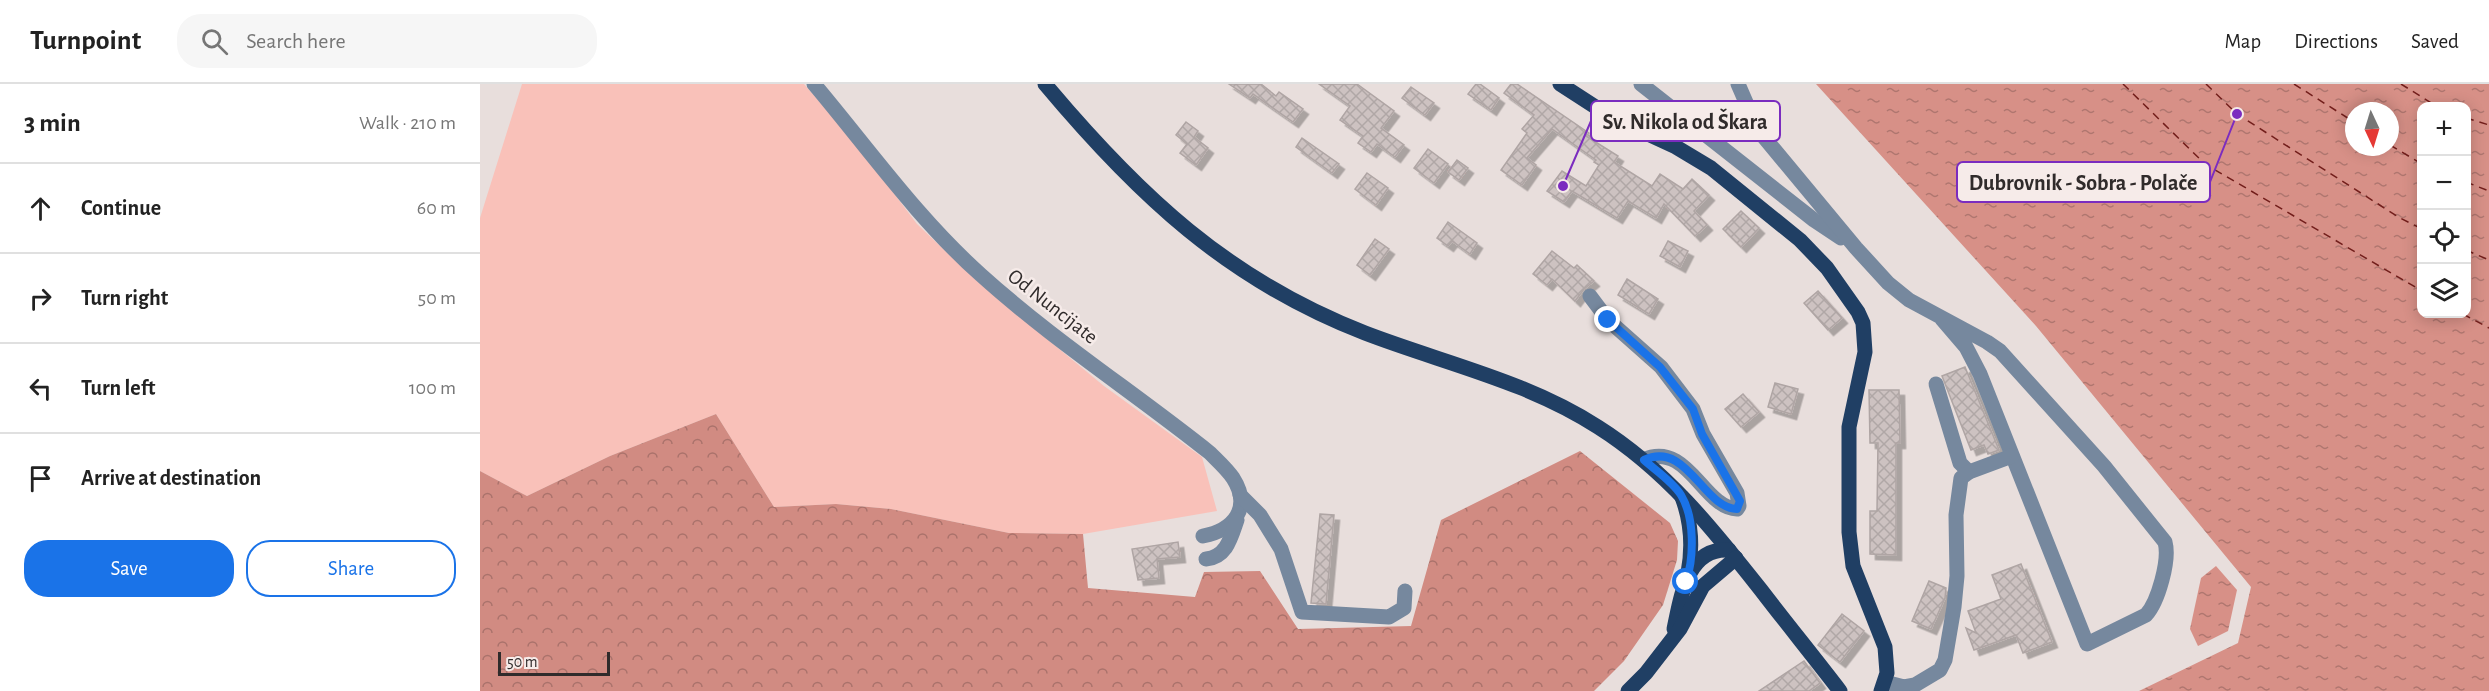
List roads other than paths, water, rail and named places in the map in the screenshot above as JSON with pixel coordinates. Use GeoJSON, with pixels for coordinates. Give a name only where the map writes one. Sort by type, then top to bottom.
{"type":"FeatureCollection","features":[{"type":"Feature","properties":{"kind":"main road"},"geometry":{"type":"LineString","coordinates":[[1045,84],[1124,174],[1201,242],[1239,269],[1324,316],[1366,333],[1498,378],[1548,400],[1596,425],[1644,460],[1702,515],[1840,691]]}},
{"type":"Feature","properties":{"kind":"main road"},"geometry":{"type":"LineString","coordinates":[[1560,84],[1611,117],[1676,147],[1711,168],[1800,240],[1827,268],[1858,312],[1863,323],[1865,352],[1850,427],[1851,552],[1858,582],[1886,647],[1888,661],[1883,686]]}},
{"type":"Feature","properties":{"kind":"main road"},"geometry":{"type":"LineString","coordinates":[[1671,640],[1688,576],[1690,537],[1686,509],[1680,494]]}},
{"type":"Feature","properties":{"kind":"main road"},"geometry":{"type":"LineString","coordinates":[[1688,576],[1697,561],[1710,551],[1733,554]]}},
{"type":"Feature","properties":{"kind":"main road"},"geometry":{"type":"LineString","coordinates":[[1628,691],[1646,674],[1680,629],[1708,579],[1733,554]]}},
{"type":"Feature","properties":{"kind":"street","name":"Od Nuncijate"},"geometry":{"type":"LineString","coordinates":[[814,84],[928,221],[979,274],[1019,308],[1210,453],[1233,478],[1240,495],[1260,515],[1281,549],[1302,612],[1389,617],[1404,608],[1405,591]]}},
{"type":"Feature","properties":{"kind":"street"},"geometry":{"type":"LineString","coordinates":[[1641,84],[1814,220],[1856,248]]}},
{"type":"Feature","properties":{"kind":"street"},"geometry":{"type":"LineString","coordinates":[[1738,84],[1758,130],[1888,283],[1910,300],[1987,342],[2013,364],[2104,466],[2165,542],[2167,550],[2158,592],[2152,609],[2146,615],[2087,644],[1973,359],[1942,319]]}},
{"type":"Feature","properties":{"kind":"street"},"geometry":{"type":"LineString","coordinates":[[1590,296],[1608,320],[1660,367],[1693,409],[1702,434],[1737,492],[1739,506],[1737,509],[1723,506],[1697,477],[1671,459],[1661,456],[1644,460]]}},
{"type":"Feature","properties":{"kind":"street"},"geometry":{"type":"LineString","coordinates":[[1936,384],[1960,463],[1969,472]]}},
{"type":"Feature","properties":{"kind":"street"},"geometry":{"type":"LineString","coordinates":[[1883,686],[1915,685],[1940,670],[1945,660],[1954,607],[1957,576],[1957,492],[1961,478],[1969,472],[2012,456]]}},
{"type":"Feature","properties":{"kind":"street"},"geometry":{"type":"LineString","coordinates":[[1206,559],[1214,558],[1224,551],[1230,540],[1240,510],[1240,495]]}},
{"type":"Feature","properties":{"kind":"street"},"geometry":{"type":"LineString","coordinates":[[1203,536],[1220,531],[1237,519]]}},
{"type":"Feature","properties":{"kind":"water"},"geometry":{"type":"Polygon","coordinates":[[[1816,84],[2489,84],[2489,691],[2139,691],[2238,643],[2251,587],[2036,326],[1816,84]]]}},
{"type":"Feature","properties":{"kind":"water"},"geometry":{"type":"Polygon","coordinates":[[[2216,566],[2237,590],[2228,631],[2198,646],[2190,629],[2201,578],[2216,566]]]}},
{"type":"Feature","properties":{"kind":"place","name":"Dubrovnik - Sobra - Polače"},"geometry":{"type":"Point","coordinates":[2237,114]}},
{"type":"Feature","properties":{"kind":"place","name":"Sv. Nikola od Škara"},"geometry":{"type":"Point","coordinates":[1563,186]}}]}
